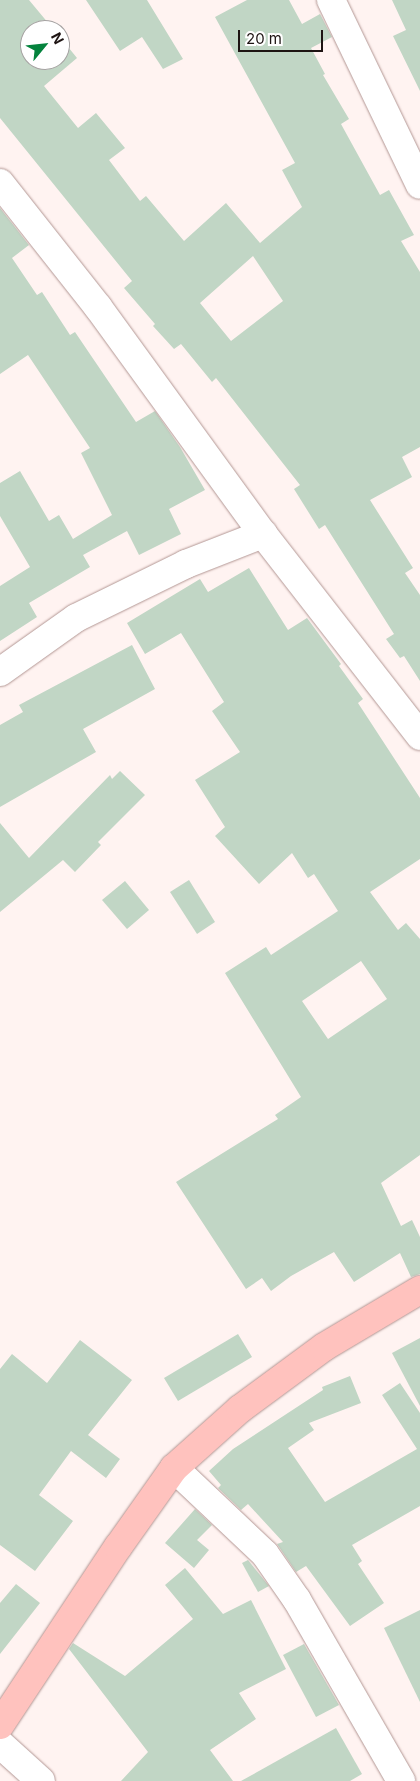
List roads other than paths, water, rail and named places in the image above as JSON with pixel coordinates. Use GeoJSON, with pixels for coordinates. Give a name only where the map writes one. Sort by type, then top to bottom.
{"type":"FeatureCollection","features":[{"type":"Feature","properties":{"kind":"main road"},"geometry":{"type":"LineString","coordinates":[[0,1725],[118,1547],[174,1468],[240,1409],[324,1347],[420,1290]]}},
{"type":"Feature","properties":{"kind":"street"},"geometry":{"type":"LineString","coordinates":[[331,0],[420,185]]}},
{"type":"Feature","properties":{"kind":"street"},"geometry":{"type":"LineString","coordinates":[[0,183],[98,307],[263,534],[420,736]]}},
{"type":"Feature","properties":{"kind":"street"},"geometry":{"type":"LineString","coordinates":[[0,672],[76,618],[186,564],[263,534]]}},
{"type":"Feature","properties":{"kind":"street"},"geometry":{"type":"LineString","coordinates":[[174,1468],[265,1554],[297,1600],[401,1781]]}},
{"type":"Feature","properties":{"kind":"street"},"geometry":{"type":"LineString","coordinates":[[0,1744],[41,1781]]}}]}
